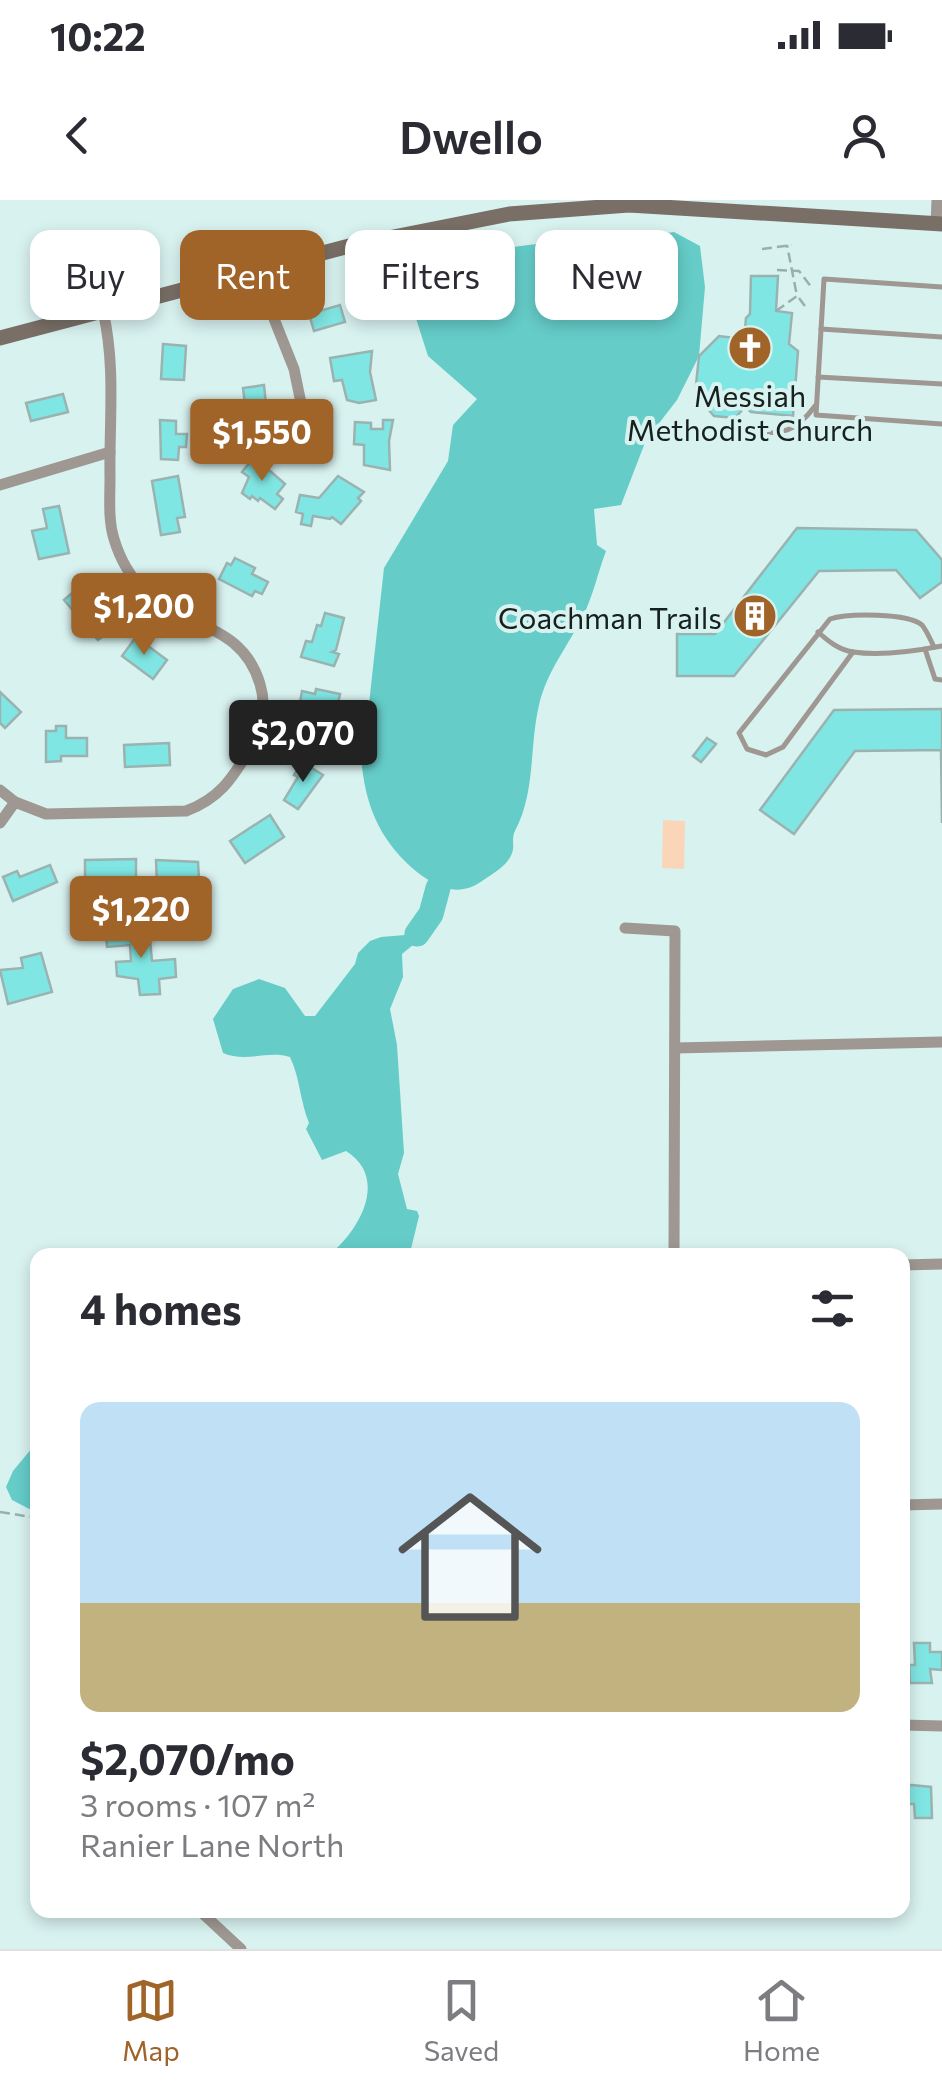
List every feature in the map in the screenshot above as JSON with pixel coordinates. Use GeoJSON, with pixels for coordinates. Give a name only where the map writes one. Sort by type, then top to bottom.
{"type":"FeatureCollection","features":[{"type":"Feature","properties":{"kind":"main road"},"geometry":{"type":"LineString","coordinates":[[325,253],[454,223],[558,204],[706,205],[940,226]]}},
{"type":"Feature","properties":{"kind":"main road"},"geometry":{"type":"LineString","coordinates":[[0,338],[68,320]]}},
{"type":"Feature","properties":{"kind":"street"},"geometry":{"type":"LineString","coordinates":[[937,200],[940,226]]}},
{"type":"Feature","properties":{"kind":"street"},"geometry":{"type":"LineString","coordinates":[[0,790],[15,802],[46,814],[186,811],[221,792],[256,738],[263,718],[264,696],[258,675],[241,648],[215,629],[176,612],[147,593],[121,559],[112,535],[113,361],[104,320]]}},
{"type":"Feature","properties":{"kind":"street"},"geometry":{"type":"LineString","coordinates":[[275,320],[294,368],[309,442]]}},
{"type":"Feature","properties":{"kind":"street"},"geometry":{"type":"LineString","coordinates":[[0,485],[110,452]]}},
{"type":"Feature","properties":{"kind":"street"},"geometry":{"type":"LineString","coordinates":[[0,822],[15,802]]}},
{"type":"Feature","properties":{"kind":"street"},"geometry":{"type":"LineString","coordinates":[[624,928],[675,932],[674,1248]]}},
{"type":"Feature","properties":{"kind":"street"},"geometry":{"type":"LineString","coordinates":[[675,1048],[942,1042]]}},
{"type":"Feature","properties":{"kind":"street"},"geometry":{"type":"LineString","coordinates":[[910,1265],[942,1264]]}},
{"type":"Feature","properties":{"kind":"street"},"geometry":{"type":"LineString","coordinates":[[910,1505],[942,1504]]}},
{"type":"Feature","properties":{"kind":"street"},"geometry":{"type":"LineString","coordinates":[[910,1724],[942,1726]]}},
{"type":"Feature","properties":{"kind":"street"},"geometry":{"type":"LineString","coordinates":[[208,1918],[241,1949]]}},
{"type":"Feature","properties":{"kind":"lane"},"geometry":{"type":"LineString","coordinates":[[942,287],[824,279],[816,404],[816,415],[942,424]]}},
{"type":"Feature","properties":{"kind":"lane"},"geometry":{"type":"LineString","coordinates":[[820,329],[942,337]]}},
{"type":"Feature","properties":{"kind":"lane"},"geometry":{"type":"LineString","coordinates":[[818,377],[942,384]]}},
{"type":"Feature","properties":{"kind":"lane"},"geometry":{"type":"LineString","coordinates":[[746,432],[780,433],[796,428],[816,404]]}},
{"type":"Feature","properties":{"kind":"lane"},"geometry":{"type":"LineString","coordinates":[[818,632],[834,646],[853,652],[938,647],[923,626],[908,618],[830,618],[818,632],[739,732],[747,748],[766,755],[783,747],[853,652]]}},
{"type":"Feature","properties":{"kind":"lane"},"geometry":{"type":"LineString","coordinates":[[925,649],[935,680],[942,680]]}},
{"type":"Feature","properties":{"kind":"path"},"geometry":{"type":"LineString","coordinates":[[762,249],[789,245],[798,296],[806,309]]}},
{"type":"Feature","properties":{"kind":"path"},"geometry":{"type":"LineString","coordinates":[[777,270],[799,272],[812,288]]}},
{"type":"Feature","properties":{"kind":"path"},"geometry":{"type":"LineString","coordinates":[[776,311],[798,296]]}},
{"type":"Feature","properties":{"kind":"path"},"geometry":{"type":"LineString","coordinates":[[0,1512],[30,1517]]}},
{"type":"Feature","properties":{"kind":"shaded area"},"geometry":{"type":"Polygon","coordinates":[[[663,820],[685,821],[684,869],[662,868],[663,820]]]}},
{"type":"Feature","properties":{"kind":"water"},"geometry":{"type":"Polygon","coordinates":[[[678,234],[700,246],[705,287],[699,356],[677,400],[646,440],[621,505],[594,509],[597,545],[606,551],[587,608],[543,693],[526,800],[510,857],[476,885],[458,890],[433,883],[395,850],[373,812],[362,767],[384,568],[448,461],[453,425],[477,399],[428,356],[416,320],[515,320],[515,247],[535,244],[535,320],[678,320],[678,234]]]}},
{"type":"Feature","properties":{"kind":"water"},"geometry":{"type":"Polygon","coordinates":[[[417,934],[419,940],[402,954],[403,977],[390,1009],[397,1045],[404,1153],[398,1174],[407,1209],[417,1211],[419,1216],[411,1248],[336,1248],[351,1232],[365,1204],[366,1175],[346,1151],[322,1160],[306,1129],[309,1123],[290,1057],[223,1053],[213,1019],[233,989],[259,979],[285,988],[305,1016],[315,1016],[355,964],[358,953],[381,937],[417,934]]]}},
{"type":"Feature","properties":{"kind":"water"},"geometry":{"type":"Polygon","coordinates":[[[30,1450],[30,1509],[12,1500],[6,1487],[30,1450]]]}},
{"type":"Feature","properties":{"kind":"building","name":"Messiah Methodist Church"},"geometry":{"type":"Polygon","coordinates":[[[751,276],[778,276],[776,311],[792,313],[789,344],[798,351],[793,416],[751,412],[745,407],[735,418],[714,416],[695,394],[699,356],[719,336],[735,338],[745,329],[750,314],[751,276]]]}},
{"type":"Feature","properties":{"kind":"building"},"geometry":{"type":"Polygon","coordinates":[[[340,305],[345,322],[314,331],[311,320],[325,320],[325,309],[340,305]]]}},
{"type":"Feature","properties":{"kind":"building"},"geometry":{"type":"Polygon","coordinates":[[[163,344],[186,346],[184,380],[161,379],[163,344]]]}},
{"type":"Feature","properties":{"kind":"building"},"geometry":{"type":"Polygon","coordinates":[[[372,351],[370,372],[376,400],[347,400],[342,380],[334,381],[330,358],[372,351]]]}},
{"type":"Feature","properties":{"kind":"building"},"geometry":{"type":"Polygon","coordinates":[[[264,385],[268,423],[242,427],[238,405],[245,404],[243,388],[264,385]]]}},
{"type":"Feature","properties":{"kind":"building"},"geometry":{"type":"Polygon","coordinates":[[[63,394],[68,412],[31,421],[26,403],[63,394]]]}},
{"type":"Feature","properties":{"kind":"building"},"geometry":{"type":"Polygon","coordinates":[[[160,420],[176,421],[176,434],[187,434],[186,447],[179,447],[178,460],[161,459],[160,420]]]}},
{"type":"Feature","properties":{"kind":"building"},"geometry":{"type":"Polygon","coordinates":[[[383,420],[393,420],[390,470],[364,465],[364,445],[354,444],[355,422],[383,429],[383,420]]]}},
{"type":"Feature","properties":{"kind":"building"},"geometry":{"type":"Polygon","coordinates":[[[254,457],[285,484],[277,494],[283,499],[275,509],[260,498],[250,499],[242,493],[249,477],[242,472],[254,457]]]}},
{"type":"Feature","properties":{"kind":"building"},"geometry":{"type":"Polygon","coordinates":[[[178,476],[185,517],[177,518],[180,532],[161,535],[152,481],[178,476]]]}},
{"type":"Feature","properties":{"kind":"building"},"geometry":{"type":"Polygon","coordinates":[[[338,476],[364,492],[358,498],[361,501],[341,524],[332,517],[313,516],[311,526],[301,524],[303,514],[296,512],[300,495],[319,498],[338,476]]]}},
{"type":"Feature","properties":{"kind":"building"},"geometry":{"type":"Polygon","coordinates":[[[59,506],[69,553],[39,559],[32,531],[47,528],[43,509],[59,506]]]}},
{"type":"Feature","properties":{"kind":"building","name":"Coachman Trails"},"geometry":{"type":"Polygon","coordinates":[[[797,528],[916,530],[942,560],[942,582],[920,598],[896,570],[819,571],[734,676],[677,676],[677,634],[715,634],[797,528]]]}},
{"type":"Feature","properties":{"kind":"building"},"geometry":{"type":"Polygon","coordinates":[[[235,558],[255,568],[252,574],[268,582],[262,594],[255,591],[252,596],[219,579],[227,563],[231,565],[235,558]]]}},
{"type":"Feature","properties":{"kind":"building"},"geometry":{"type":"Polygon","coordinates":[[[84,583],[118,624],[98,640],[64,600],[84,583]]]}},
{"type":"Feature","properties":{"kind":"building"},"geometry":{"type":"Polygon","coordinates":[[[325,613],[344,618],[336,650],[332,652],[339,654],[334,666],[301,657],[306,641],[312,642],[325,613]]]}},
{"type":"Feature","properties":{"kind":"building"},"geometry":{"type":"Polygon","coordinates":[[[136,637],[167,660],[153,679],[122,656],[136,637]]]}},
{"type":"Feature","properties":{"kind":"building"},"geometry":{"type":"Polygon","coordinates":[[[316,689],[340,694],[334,723],[327,721],[324,731],[304,727],[308,710],[299,708],[302,691],[315,694],[316,689]]]}},
{"type":"Feature","properties":{"kind":"building"},"geometry":{"type":"Polygon","coordinates":[[[0,692],[21,712],[5,728],[0,723],[0,692]]]}},
{"type":"Feature","properties":{"kind":"building"},"geometry":{"type":"Polygon","coordinates":[[[942,709],[942,823],[941,750],[855,751],[794,834],[760,810],[834,710],[942,709]]]}},
{"type":"Feature","properties":{"kind":"building"},"geometry":{"type":"Polygon","coordinates":[[[56,726],[66,726],[66,738],[87,738],[87,756],[61,756],[61,761],[46,762],[46,731],[56,731],[56,726]]]}},
{"type":"Feature","properties":{"kind":"building"},"geometry":{"type":"Polygon","coordinates":[[[707,738],[716,744],[701,762],[693,756],[707,738]]]}},
{"type":"Feature","properties":{"kind":"building"},"geometry":{"type":"Polygon","coordinates":[[[169,743],[170,765],[125,767],[124,745],[169,743]]]}},
{"type":"Feature","properties":{"kind":"building"},"geometry":{"type":"Polygon","coordinates":[[[302,762],[323,775],[298,809],[284,800],[302,762]]]}},
{"type":"Feature","properties":{"kind":"building"},"geometry":{"type":"Polygon","coordinates":[[[270,815],[284,837],[245,863],[230,841],[270,815]]]}},
{"type":"Feature","properties":{"kind":"building"},"geometry":{"type":"Polygon","coordinates":[[[136,859],[136,880],[85,881],[85,860],[136,859]]]}},
{"type":"Feature","properties":{"kind":"building"},"geometry":{"type":"Polygon","coordinates":[[[156,860],[198,862],[199,879],[182,880],[182,886],[157,887],[156,860]]]}},
{"type":"Feature","properties":{"kind":"building"},"geometry":{"type":"Polygon","coordinates":[[[50,865],[57,882],[13,901],[3,877],[17,871],[20,877],[50,865]]]}},
{"type":"Feature","properties":{"kind":"building"},"geometry":{"type":"Polygon","coordinates":[[[149,929],[152,961],[175,959],[176,977],[159,979],[160,994],[140,995],[138,979],[117,976],[116,962],[131,961],[130,945],[107,947],[106,933],[149,929]]]}},
{"type":"Feature","properties":{"kind":"building"},"geometry":{"type":"Polygon","coordinates":[[[41,953],[52,992],[8,1004],[0,970],[23,968],[21,958],[41,953]]]}},
{"type":"Feature","properties":{"kind":"building"},"geometry":{"type":"Polygon","coordinates":[[[914,1643],[930,1643],[930,1652],[942,1652],[942,1670],[930,1669],[932,1683],[910,1683],[910,1665],[915,1665],[914,1643]]]}},
{"type":"Feature","properties":{"kind":"building"},"geometry":{"type":"Polygon","coordinates":[[[910,1785],[931,1787],[932,1818],[915,1818],[910,1785]]]}},
{"type":"Feature","properties":{"kind":"waterway"},"geometry":{"type":"LineString","coordinates":[[417,934],[431,914],[438,888]]}},
{"type":"Feature","properties":{"kind":"place","name":"Messiah Methodist Church"},"geometry":{"type":"Point","coordinates":[750,348]}},
{"type":"Feature","properties":{"kind":"place","name":"Coachman Trails"},"geometry":{"type":"Point","coordinates":[755,616]}}]}
